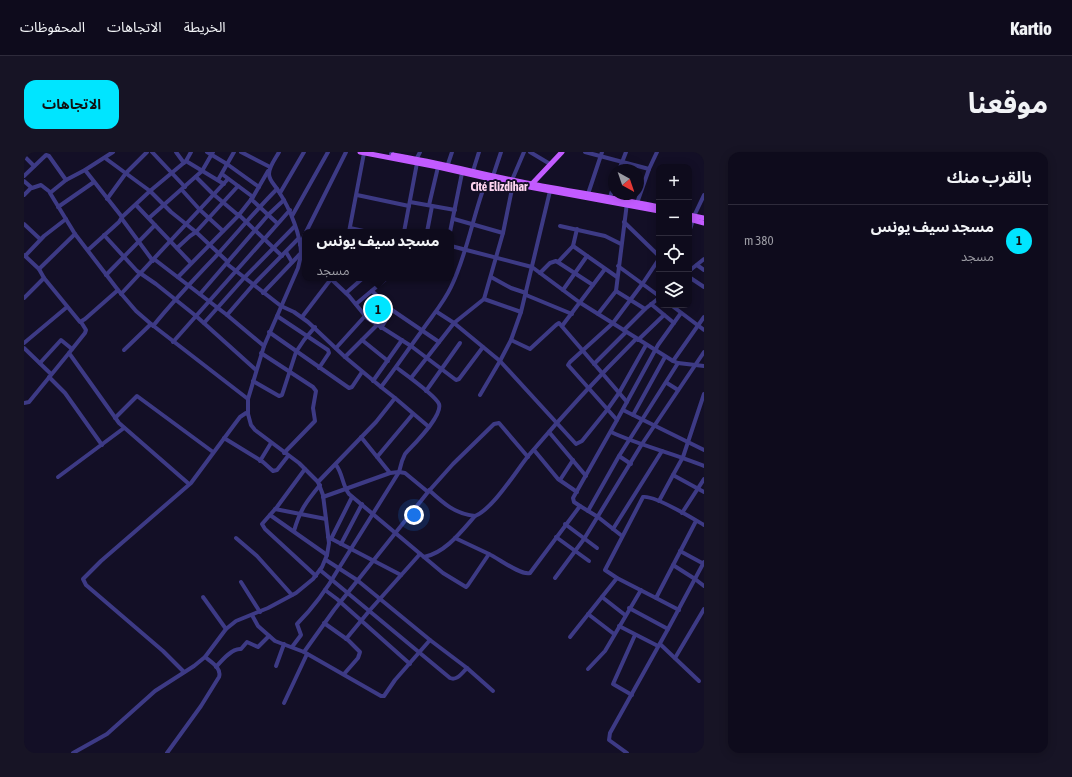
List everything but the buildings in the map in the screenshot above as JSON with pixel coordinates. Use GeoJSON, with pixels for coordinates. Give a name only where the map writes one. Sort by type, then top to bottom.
{"type":"FeatureCollection","features":[{"type":"Feature","properties":{"kind":"main road"},"geometry":{"type":"LineString","coordinates":[[378,152],[391,153],[438,167],[447,167],[462,173],[487,179],[530,185],[550,191],[656,206]]}},
{"type":"Feature","properties":{"kind":"main road"},"geometry":{"type":"LineString","coordinates":[[530,185],[562,152]]}},
{"type":"Feature","properties":{"kind":"main road"},"geometry":{"type":"LineString","coordinates":[[362,153],[473,171],[512,182]]}},
{"type":"Feature","properties":{"kind":"main road"},"geometry":{"type":"LineString","coordinates":[[542,188],[543,171]]}},
{"type":"Feature","properties":{"kind":"main road"},"geometry":{"type":"LineString","coordinates":[[542,188],[608,197]]}},
{"type":"Feature","properties":{"kind":"main road"},"geometry":{"type":"LineString","coordinates":[[618,200],[656,211]]}},
{"type":"Feature","properties":{"kind":"main road"},"geometry":{"type":"LineString","coordinates":[[692,217],[704,218]]}},
{"type":"Feature","properties":{"kind":"main road"},"geometry":{"type":"LineString","coordinates":[[692,217],[704,223]]}},
{"type":"Feature","properties":{"kind":"street"},"geometry":{"type":"LineString","coordinates":[[50,192],[66,180],[113,152]]}},
{"type":"Feature","properties":{"kind":"street"},"geometry":{"type":"LineString","coordinates":[[107,199],[126,173],[147,152]]}},
{"type":"Feature","properties":{"kind":"street"},"geometry":{"type":"LineString","coordinates":[[152,152],[171,173],[200,210],[223,230]]}},
{"type":"Feature","properties":{"kind":"street"},"geometry":{"type":"LineString","coordinates":[[176,152],[185,162],[224,184]]}},
{"type":"Feature","properties":{"kind":"street"},"geometry":{"type":"LineString","coordinates":[[88,250],[150,191],[185,162],[191,152]]}},
{"type":"Feature","properties":{"kind":"street"},"geometry":{"type":"LineString","coordinates":[[207,152],[212,153],[259,187]]}},
{"type":"Feature","properties":{"kind":"street"},"geometry":{"type":"LineString","coordinates":[[218,180],[234,152]]}},
{"type":"Feature","properties":{"kind":"street"},"geometry":{"type":"LineString","coordinates":[[241,152],[270,168]]}},
{"type":"Feature","properties":{"kind":"street"},"geometry":{"type":"LineString","coordinates":[[178,277],[252,198],[279,152]]}},
{"type":"Feature","properties":{"kind":"street"},"geometry":{"type":"LineString","coordinates":[[124,350],[152,325],[260,206],[279,191],[304,152]]}},
{"type":"Feature","properties":{"kind":"street"},"geometry":{"type":"LineString","coordinates":[[292,216],[328,152]]}},
{"type":"Feature","properties":{"kind":"street"},"geometry":{"type":"LineString","coordinates":[[308,229],[346,152]]}},
{"type":"Feature","properties":{"kind":"street"},"geometry":{"type":"LineString","coordinates":[[405,229],[420,152]]}},
{"type":"Feature","properties":{"kind":"street"},"geometry":{"type":"LineString","coordinates":[[447,167],[452,152]]}},
{"type":"Feature","properties":{"kind":"street"},"geometry":{"type":"LineString","coordinates":[[473,171],[479,152]]}},
{"type":"Feature","properties":{"kind":"street"},"geometry":{"type":"LineString","coordinates":[[493,176],[501,152]]}},
{"type":"Feature","properties":{"kind":"street"},"geometry":{"type":"LineString","coordinates":[[411,378],[454,323],[484,299],[503,233],[512,182],[524,152]]}},
{"type":"Feature","properties":{"kind":"street"},"geometry":{"type":"LineString","coordinates":[[530,152],[550,164]]}},
{"type":"Feature","properties":{"kind":"street"},"geometry":{"type":"LineString","coordinates":[[585,152],[601,154],[622,162],[649,169]]}},
{"type":"Feature","properties":{"kind":"street"},"geometry":{"type":"LineString","coordinates":[[622,162],[626,152]]}},
{"type":"Feature","properties":{"kind":"street"},"geometry":{"type":"LineString","coordinates":[[637,203],[656,152]]}},
{"type":"Feature","properties":{"kind":"street"},"geometry":{"type":"LineString","coordinates":[[149,218],[202,171],[212,153]]}},
{"type":"Feature","properties":{"kind":"street"},"geometry":{"type":"LineString","coordinates":[[350,229],[357,195],[362,153]]}},
{"type":"Feature","properties":{"kind":"street"},"geometry":{"type":"LineString","coordinates":[[588,194],[601,154]]}},
{"type":"Feature","properties":{"kind":"street"},"geometry":{"type":"LineString","coordinates":[[24,176],[45,155],[47,155],[66,180]]}},
{"type":"Feature","properties":{"kind":"street"},"geometry":{"type":"LineString","coordinates":[[24,156],[34,166]]}},
{"type":"Feature","properties":{"kind":"street"},"geometry":{"type":"LineString","coordinates":[[105,158],[150,191],[244,278],[281,306],[302,317],[315,327],[362,372],[429,426]]}},
{"type":"Feature","properties":{"kind":"street"},"geometry":{"type":"LineString","coordinates":[[428,229],[438,167]]}},
{"type":"Feature","properties":{"kind":"street"},"geometry":{"type":"LineString","coordinates":[[270,168],[269,177],[290,210],[302,255],[298,268],[261,353],[248,399],[248,414],[251,425],[255,430],[306,469],[319,484],[323,497],[330,538]]}},
{"type":"Feature","properties":{"kind":"street"},"geometry":{"type":"LineString","coordinates":[[85,170],[154,260],[227,315],[264,346]]}},
{"type":"Feature","properties":{"kind":"street"},"geometry":{"type":"LineString","coordinates":[[451,229],[462,173]]}},
{"type":"Feature","properties":{"kind":"street"},"geometry":{"type":"LineString","coordinates":[[222,174],[252,198],[278,223]]}},
{"type":"Feature","properties":{"kind":"street"},"geometry":{"type":"LineString","coordinates":[[196,177],[282,256]]}},
{"type":"Feature","properties":{"kind":"street"},"geometry":{"type":"LineString","coordinates":[[81,322],[120,292],[141,273],[228,179]]}},
{"type":"Feature","properties":{"kind":"street"},"geometry":{"type":"LineString","coordinates":[[454,281],[465,251],[487,179]]}},
{"type":"Feature","properties":{"kind":"street"},"geometry":{"type":"LineString","coordinates":[[24,181],[31,188]]}},
{"type":"Feature","properties":{"kind":"street"},"geometry":{"type":"LineString","coordinates":[[58,207],[94,182]]}},
{"type":"Feature","properties":{"kind":"street"},"geometry":{"type":"LineString","coordinates":[[24,195],[31,188],[41,184],[50,192],[76,234],[106,275],[136,311],[173,342],[248,399]]}},
{"type":"Feature","properties":{"kind":"street"},"geometry":{"type":"LineString","coordinates":[[177,248],[196,232],[238,186]]}},
{"type":"Feature","properties":{"kind":"street"},"geometry":{"type":"LineString","coordinates":[[480,395],[511,340],[521,312],[550,191]]}},
{"type":"Feature","properties":{"kind":"street"},"geometry":{"type":"LineString","coordinates":[[357,195],[410,204],[431,205],[455,210]]}},
{"type":"Feature","properties":{"kind":"street"},"geometry":{"type":"LineString","coordinates":[[692,215],[704,195]]}},
{"type":"Feature","properties":{"kind":"street"},"geometry":{"type":"LineString","coordinates":[[200,294],[256,231],[269,214],[284,200]]}},
{"type":"Feature","properties":{"kind":"street"},"geometry":{"type":"LineString","coordinates":[[598,314],[616,291],[627,203]]}},
{"type":"Feature","properties":{"kind":"street"},"geometry":{"type":"LineString","coordinates":[[136,205],[191,263]]}},
{"type":"Feature","properties":{"kind":"street"},"geometry":{"type":"LineString","coordinates":[[173,342],[290,210]]}},
{"type":"Feature","properties":{"kind":"street"},"geometry":{"type":"LineString","coordinates":[[24,403],[29,402],[71,351],[86,330],[39,270],[24,255],[40,239],[66,219]]}},
{"type":"Feature","properties":{"kind":"street"},"geometry":{"type":"LineString","coordinates":[[454,219],[503,233]]}},
{"type":"Feature","properties":{"kind":"street"},"geometry":{"type":"LineString","coordinates":[[624,222],[656,254]]}},
{"type":"Feature","properties":{"kind":"street"},"geometry":{"type":"LineString","coordinates":[[24,224],[40,239]]}},
{"type":"Feature","properties":{"kind":"street"},"geometry":{"type":"LineString","coordinates":[[106,275],[155,225]]}},
{"type":"Feature","properties":{"kind":"street"},"geometry":{"type":"LineString","coordinates":[[204,324],[244,278],[295,226]]}},
{"type":"Feature","properties":{"kind":"street"},"geometry":{"type":"LineString","coordinates":[[560,226],[605,236],[621,244]]}},
{"type":"Feature","properties":{"kind":"street"},"geometry":{"type":"LineString","coordinates":[[558,262],[573,246],[578,229]]}},
{"type":"Feature","properties":{"kind":"street"},"geometry":{"type":"LineString","coordinates":[[39,270],[76,234]]}},
{"type":"Feature","properties":{"kind":"street"},"geometry":{"type":"LineString","coordinates":[[104,236],[124,258],[141,273],[196,316],[256,370]]}},
{"type":"Feature","properties":{"kind":"street"},"geometry":{"type":"LineString","coordinates":[[227,315],[253,285],[298,239]]}},
{"type":"Feature","properties":{"kind":"street"},"geometry":{"type":"LineString","coordinates":[[300,245],[302,241]]}},
{"type":"Feature","properties":{"kind":"street"},"geometry":{"type":"LineString","coordinates":[[573,246],[617,277]]}},
{"type":"Feature","properties":{"kind":"street"},"geometry":{"type":"LineString","coordinates":[[454,247],[532,267],[580,302],[665,357],[678,364],[704,366]]}},
{"type":"Feature","properties":{"kind":"street"},"geometry":{"type":"LineString","coordinates":[[286,252],[292,262]]}},
{"type":"Feature","properties":{"kind":"street"},"geometry":{"type":"LineString","coordinates":[[263,293],[292,262],[302,255]]}},
{"type":"Feature","properties":{"kind":"street"},"geometry":{"type":"LineString","coordinates":[[564,290],[587,256]]}},
{"type":"Feature","properties":{"kind":"street"},"geometry":{"type":"LineString","coordinates":[[692,268],[704,259]]}},
{"type":"Feature","properties":{"kind":"street"},"geometry":{"type":"LineString","coordinates":[[540,273],[554,261],[558,262],[593,285]]}},
{"type":"Feature","properties":{"kind":"street"},"geometry":{"type":"LineString","coordinates":[[617,420],[568,365],[613,323],[643,283],[656,262]]}},
{"type":"Feature","properties":{"kind":"street"},"geometry":{"type":"LineString","coordinates":[[697,265],[704,270]]}},
{"type":"Feature","properties":{"kind":"street"},"geometry":{"type":"LineString","coordinates":[[618,266],[643,283],[656,294]]}},
{"type":"Feature","properties":{"kind":"street"},"geometry":{"type":"LineString","coordinates":[[562,326],[605,269]]}},
{"type":"Feature","properties":{"kind":"street"},"geometry":{"type":"LineString","coordinates":[[491,277],[511,288],[572,314]]}},
{"type":"Feature","properties":{"kind":"street"},"geometry":{"type":"LineString","coordinates":[[24,298],[44,278]]}},
{"type":"Feature","properties":{"kind":"street"},"geometry":{"type":"LineString","coordinates":[[692,279],[704,287]]}},
{"type":"Feature","properties":{"kind":"street"},"geometry":{"type":"LineString","coordinates":[[302,317],[329,281]]}},
{"type":"Feature","properties":{"kind":"street"},"geometry":{"type":"LineString","coordinates":[[334,281],[356,304],[365,316],[381,328],[411,346],[453,379],[458,380],[483,347]]}},
{"type":"Feature","properties":{"kind":"street"},"geometry":{"type":"LineString","coordinates":[[346,293],[360,281]]}},
{"type":"Feature","properties":{"kind":"street"},"geometry":{"type":"LineString","coordinates":[[356,304],[384,281]]}},
{"type":"Feature","properties":{"kind":"street"},"geometry":{"type":"LineString","coordinates":[[381,387],[397,368],[422,330],[437,312],[454,281]]}},
{"type":"Feature","properties":{"kind":"street"},"geometry":{"type":"LineString","coordinates":[[372,291],[392,310],[439,342]]}},
{"type":"Feature","properties":{"kind":"street"},"geometry":{"type":"LineString","coordinates":[[616,291],[644,309]]}},
{"type":"Feature","properties":{"kind":"street"},"geometry":{"type":"LineString","coordinates":[[484,299],[521,312]]}},
{"type":"Feature","properties":{"kind":"street"},"geometry":{"type":"LineString","coordinates":[[594,364],[644,309],[656,300]]}},
{"type":"Feature","properties":{"kind":"street"},"geometry":{"type":"LineString","coordinates":[[651,304],[674,323]]}},
{"type":"Feature","properties":{"kind":"street"},"geometry":{"type":"LineString","coordinates":[[24,343],[67,307]]}},
{"type":"Feature","properties":{"kind":"street"},"geometry":{"type":"LineString","coordinates":[[675,308],[704,330]]}},
{"type":"Feature","properties":{"kind":"street"},"geometry":{"type":"LineString","coordinates":[[381,328],[392,310]]}},
{"type":"Feature","properties":{"kind":"street"},"geometry":{"type":"LineString","coordinates":[[437,312],[454,323],[500,361],[575,444],[578,444],[607,410],[619,393],[646,345]]}},
{"type":"Feature","properties":{"kind":"street"},"geometry":{"type":"LineString","coordinates":[[622,536],[598,517],[580,506],[573,499],[656,351],[661,339],[681,313]]}},
{"type":"Feature","properties":{"kind":"street"},"geometry":{"type":"LineString","coordinates":[[346,639],[380,598],[422,555],[437,553],[455,538],[475,516],[485,510],[556,423],[602,373],[664,315]]}},
{"type":"Feature","properties":{"kind":"street"},"geometry":{"type":"LineString","coordinates":[[277,316],[329,351],[319,368]]}},
{"type":"Feature","properties":{"kind":"street"},"geometry":{"type":"LineString","coordinates":[[336,348],[365,316]]}},
{"type":"Feature","properties":{"kind":"street"},"geometry":{"type":"LineString","coordinates":[[673,361],[704,316]]}},
{"type":"Feature","properties":{"kind":"street"},"geometry":{"type":"LineString","coordinates":[[511,340],[530,350],[557,324],[560,323],[627,402]]}},
{"type":"Feature","properties":{"kind":"street"},"geometry":{"type":"LineString","coordinates":[[345,357],[377,325]]}},
{"type":"Feature","properties":{"kind":"street"},"geometry":{"type":"LineString","coordinates":[[253,381],[281,396],[284,392],[296,352],[315,327]]}},
{"type":"Feature","properties":{"kind":"street"},"geometry":{"type":"LineString","coordinates":[[269,332],[349,388],[352,387],[362,372]]}},
{"type":"Feature","properties":{"kind":"street"},"geometry":{"type":"LineString","coordinates":[[40,363],[61,340],[71,351],[115,418],[124,428],[189,484]]}},
{"type":"Feature","properties":{"kind":"street"},"geometry":{"type":"LineString","coordinates":[[362,340],[388,361]]}},
{"type":"Feature","properties":{"kind":"street"},"geometry":{"type":"LineString","coordinates":[[373,381],[402,340]]}},
{"type":"Feature","properties":{"kind":"street"},"geometry":{"type":"LineString","coordinates":[[426,391],[460,343]]}},
{"type":"Feature","properties":{"kind":"street"},"geometry":{"type":"LineString","coordinates":[[24,348],[40,363],[65,393],[102,445]]}},
{"type":"Feature","properties":{"kind":"street"},"geometry":{"type":"LineString","coordinates":[[555,578],[598,517],[642,444],[704,352]]}},
{"type":"Feature","properties":{"kind":"street"},"geometry":{"type":"LineString","coordinates":[[224,438],[276,471],[286,454],[315,420],[313,408],[315,390],[261,353]]}},
{"type":"Feature","properties":{"kind":"street"},"geometry":{"type":"LineString","coordinates":[[633,415],[665,357]]}},
{"type":"Feature","properties":{"kind":"street"},"geometry":{"type":"LineString","coordinates":[[588,511],[619,456],[678,364]]}},
{"type":"Feature","properties":{"kind":"street"},"geometry":{"type":"LineString","coordinates":[[292,647],[302,634],[297,624],[325,590],[339,568],[399,472],[405,454],[436,418],[440,406],[437,401],[397,368]]}},
{"type":"Feature","properties":{"kind":"street"},"geometry":{"type":"LineString","coordinates":[[667,383],[678,390]]}},
{"type":"Feature","properties":{"kind":"street"},"geometry":{"type":"LineString","coordinates":[[659,501],[682,457],[704,394]]}},
{"type":"Feature","properties":{"kind":"street"},"geometry":{"type":"LineString","coordinates":[[115,418],[137,396],[213,452]]}},
{"type":"Feature","properties":{"kind":"street"},"geometry":{"type":"LineString","coordinates":[[294,531],[303,506],[319,484],[395,398]]}},
{"type":"Feature","properties":{"kind":"street"},"geometry":{"type":"LineString","coordinates":[[623,410],[704,450]]}},
{"type":"Feature","properties":{"kind":"street"},"geometry":{"type":"LineString","coordinates":[[184,672],[163,651],[86,585],[83,579],[101,561],[189,484],[240,417],[246,413],[248,414]]}},
{"type":"Feature","properties":{"kind":"street"},"geometry":{"type":"LineString","coordinates":[[377,457],[414,414]]}},
{"type":"Feature","properties":{"kind":"street"},"geometry":{"type":"LineString","coordinates":[[284,703],[306,653],[324,623],[428,491],[453,464],[496,423],[499,423],[528,457]]}},
{"type":"Feature","properties":{"kind":"street"},"geometry":{"type":"LineString","coordinates":[[58,477],[124,428]]}},
{"type":"Feature","properties":{"kind":"street"},"geometry":{"type":"LineString","coordinates":[[549,432],[586,476]]}},
{"type":"Feature","properties":{"kind":"street"},"geometry":{"type":"LineString","coordinates":[[611,432],[629,440],[682,457],[704,466]]}},
{"type":"Feature","properties":{"kind":"street"},"geometry":{"type":"LineString","coordinates":[[361,437],[390,473]]}},
{"type":"Feature","properties":{"kind":"street"},"geometry":{"type":"LineString","coordinates":[[260,461],[271,443]]}},
{"type":"Feature","properties":{"kind":"street"},"geometry":{"type":"LineString","coordinates":[[534,450],[560,480],[577,492]]}},
{"type":"Feature","properties":{"kind":"street"},"geometry":{"type":"LineString","coordinates":[[613,529],[662,451]]}},
{"type":"Feature","properties":{"kind":"street"},"geometry":{"type":"LineString","coordinates":[[619,456],[630,464]]}},
{"type":"Feature","properties":{"kind":"street"},"geometry":{"type":"LineString","coordinates":[[560,480],[573,460]]}},
{"type":"Feature","properties":{"kind":"street"},"geometry":{"type":"LineString","coordinates":[[336,465],[341,471],[345,490],[352,497],[443,573],[466,587],[489,554]]}},
{"type":"Feature","properties":{"kind":"street"},"geometry":{"type":"LineString","coordinates":[[306,469],[262,524],[263,527],[316,576]]}},
{"type":"Feature","properties":{"kind":"street"},"geometry":{"type":"LineString","coordinates":[[323,497],[390,473],[399,472],[408,474],[452,510],[465,515],[475,516]]}},
{"type":"Feature","properties":{"kind":"street"},"geometry":{"type":"LineString","coordinates":[[673,475],[704,492]]}},
{"type":"Feature","properties":{"kind":"street"},"geometry":{"type":"LineString","coordinates":[[682,513],[704,479]]}},
{"type":"Feature","properties":{"kind":"street"},"geometry":{"type":"LineString","coordinates":[[679,610],[617,578],[605,568],[642,498],[647,496],[659,501],[704,524]]}},
{"type":"Feature","properties":{"kind":"street"},"geometry":{"type":"LineString","coordinates":[[73,753],[107,734],[156,691],[205,657],[226,629],[236,622],[260,612],[302,590],[316,576],[326,560],[330,538],[348,508],[352,497]]}},
{"type":"Feature","properties":{"kind":"street"},"geometry":{"type":"LineString","coordinates":[[342,544],[362,504]]}},
{"type":"Feature","properties":{"kind":"street"},"geometry":{"type":"LineString","coordinates":[[455,538],[489,554],[519,571],[528,574],[533,570],[565,524],[580,506]]}},
{"type":"Feature","properties":{"kind":"street"},"geometry":{"type":"LineString","coordinates":[[275,509],[299,515],[326,519]]}},
{"type":"Feature","properties":{"kind":"street"},"geometry":{"type":"LineString","coordinates":[[270,515],[327,555]]}},
{"type":"Feature","properties":{"kind":"street"},"geometry":{"type":"LineString","coordinates":[[656,598],[696,521]]}},
{"type":"Feature","properties":{"kind":"street"},"geometry":{"type":"LineString","coordinates":[[565,524],[597,548]]}},
{"type":"Feature","properties":{"kind":"street"},"geometry":{"type":"LineString","coordinates":[[556,537],[589,561]]}},
{"type":"Feature","properties":{"kind":"street"},"geometry":{"type":"LineString","coordinates":[[236,538],[257,556],[292,595]]}},
{"type":"Feature","properties":{"kind":"street"},"geometry":{"type":"LineString","coordinates":[[330,538],[401,575]]}},
{"type":"Feature","properties":{"kind":"street"},"geometry":{"type":"LineString","coordinates":[[626,753],[610,741],[608,737],[704,563],[680,551]]}},
{"type":"Feature","properties":{"kind":"street"},"geometry":{"type":"LineString","coordinates":[[326,560],[357,580],[380,598],[430,640],[467,668],[493,691]]}},
{"type":"Feature","properties":{"kind":"street"},"geometry":{"type":"LineString","coordinates":[[673,565],[696,579],[704,586]]}},
{"type":"Feature","properties":{"kind":"street"},"geometry":{"type":"LineString","coordinates":[[320,570],[452,679],[457,678],[467,668]]}},
{"type":"Feature","properties":{"kind":"street"},"geometry":{"type":"LineString","coordinates":[[570,637],[617,578]]}},
{"type":"Feature","properties":{"kind":"street"},"geometry":{"type":"LineString","coordinates":[[240,582],[260,612]]}},
{"type":"Feature","properties":{"kind":"street"},"geometry":{"type":"LineString","coordinates":[[325,590],[410,664]]}},
{"type":"Feature","properties":{"kind":"street"},"geometry":{"type":"LineString","coordinates":[[588,669],[605,651],[641,590]]}},
{"type":"Feature","properties":{"kind":"street"},"geometry":{"type":"LineString","coordinates":[[203,597],[226,629]]}},
{"type":"Feature","properties":{"kind":"street"},"geometry":{"type":"LineString","coordinates":[[602,597],[625,615]]}},
{"type":"Feature","properties":{"kind":"street"},"geometry":{"type":"LineString","coordinates":[[629,608],[668,629]]}},
{"type":"Feature","properties":{"kind":"street"},"geometry":{"type":"LineString","coordinates":[[675,658],[704,609]]}},
{"type":"Feature","properties":{"kind":"street"},"geometry":{"type":"LineString","coordinates":[[588,614],[614,634]]}},
{"type":"Feature","properties":{"kind":"street"},"geometry":{"type":"LineString","coordinates":[[252,615],[256,624],[268,636],[306,653],[383,696],[430,640]]}},
{"type":"Feature","properties":{"kind":"street"},"geometry":{"type":"LineString","coordinates":[[324,623],[346,639],[358,650],[360,654],[344,674]]}},
{"type":"Feature","properties":{"kind":"street"},"geometry":{"type":"LineString","coordinates":[[619,626],[635,635],[659,645],[700,681]]}},
{"type":"Feature","properties":{"kind":"street"},"geometry":{"type":"LineString","coordinates":[[632,695],[613,684],[635,635]]}},
{"type":"Feature","properties":{"kind":"street"},"geometry":{"type":"LineString","coordinates":[[216,667],[234,651],[241,649],[247,642],[258,647],[268,636]]}},
{"type":"Feature","properties":{"kind":"street"},"geometry":{"type":"LineString","coordinates":[[276,666],[284,644]]}},
{"type":"Feature","properties":{"kind":"street"},"geometry":{"type":"LineString","coordinates":[[167,753],[201,706],[219,677],[220,672],[205,657]]}},
{"type":"Feature","properties":{"kind":"place","name":"مسجد سيف يونس"},"geometry":{"type":"Point","coordinates":[378,309]}},
{"type":"Feature","properties":{"kind":"district","name":"Cité Elizdihar"},"geometry":{"type":"Point","coordinates":[499,187]}}]}
